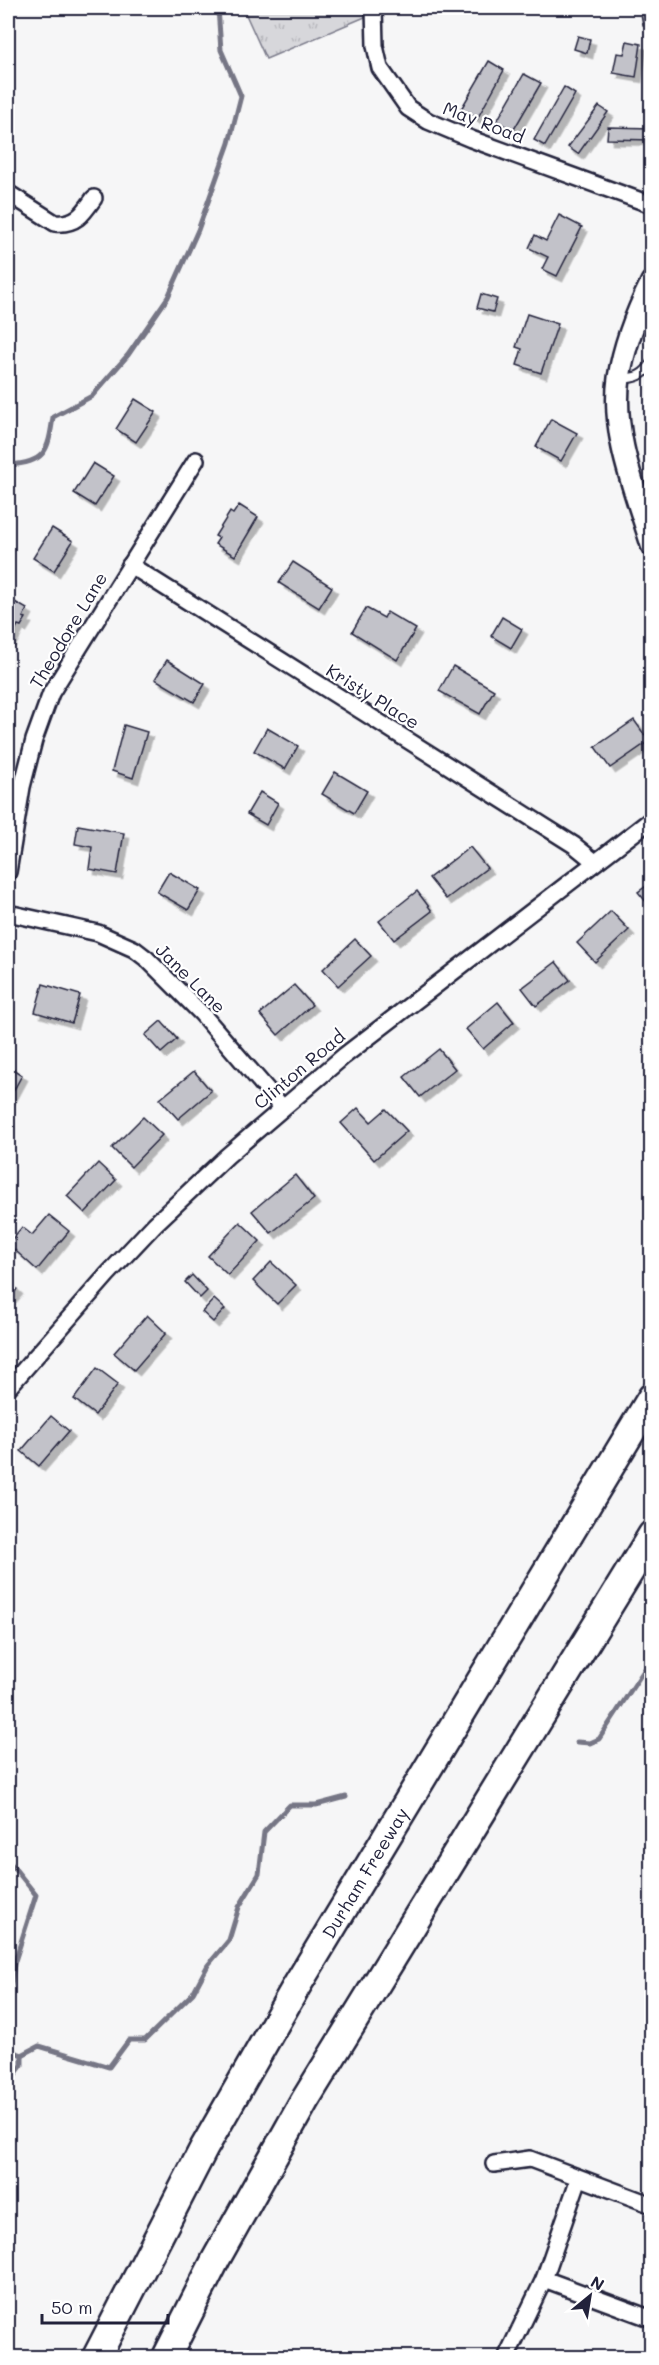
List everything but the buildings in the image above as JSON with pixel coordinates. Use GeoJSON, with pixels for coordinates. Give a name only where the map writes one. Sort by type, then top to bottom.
{"type":"FeatureCollection","features":[{"type":"Feature","properties":{"kind":"highway","name":"Durham Freeway"},"geometry":{"type":"LineString","coordinates":[[96,2358],[182,2189],[290,1997],[651,1397]]}},
{"type":"Feature","properties":{"kind":"highway"},"geometry":{"type":"LineString","coordinates":[[166,2358],[216,2259],[305,2100],[651,1535]]}},
{"type":"Feature","properties":{"kind":"street","name":"May Road"},"geometry":{"type":"LineString","coordinates":[[374,8],[375,46],[380,68],[408,108],[428,122],[651,205]]}},
{"type":"Feature","properties":{"kind":"street"},"geometry":{"type":"LineString","coordinates":[[8,193],[55,223],[73,222],[82,216],[94,198]]}},
{"type":"Feature","properties":{"kind":"street"},"geometry":{"type":"LineString","coordinates":[[651,282],[624,354],[618,400],[625,454],[651,545]]}},
{"type":"Feature","properties":{"kind":"street","name":"Theodore Lane"},"geometry":{"type":"LineString","coordinates":[[8,872],[24,778],[51,693],[196,460]]}},
{"type":"Feature","properties":{"kind":"street","name":"Kristy Place"},"geometry":{"type":"LineString","coordinates":[[130,565],[574,845],[595,862]]}},
{"type":"Feature","properties":{"kind":"street","name":"Clinton Road"},"geometry":{"type":"LineString","coordinates":[[8,1388],[155,1224],[282,1107],[651,819]]}},
{"type":"Feature","properties":{"kind":"street","name":"Jane Lane"},"geometry":{"type":"LineString","coordinates":[[8,913],[98,933],[134,949],[202,1014],[282,1107]]}},
{"type":"Feature","properties":{"kind":"street"},"geometry":{"type":"LineString","coordinates":[[495,2164],[530,2159],[651,2205]]}},
{"type":"Feature","properties":{"kind":"street"},"geometry":{"type":"LineString","coordinates":[[506,2358],[544,2279],[579,2178]]}},
{"type":"Feature","properties":{"kind":"street"},"geometry":{"type":"LineString","coordinates":[[544,2279],[651,2319]]}},
{"type":"Feature","properties":{"kind":"lane"},"geometry":{"type":"LineString","coordinates":[[619,379],[635,378],[644,374],[651,362]]}},
{"type":"Feature","properties":{"kind":"green space"},"geometry":{"type":"Polygon","coordinates":[[[243,8],[364,8],[365,17],[266,59],[243,8]]]}},
{"type":"Feature","properties":{"kind":"waterway"},"geometry":{"type":"LineString","coordinates":[[8,465],[30,461],[42,453],[49,439],[53,417],[92,396],[128,355],[168,297],[198,230],[229,143],[241,96],[221,50],[218,8]]}},
{"type":"Feature","properties":{"kind":"waterway"},"geometry":{"type":"LineString","coordinates":[[577,1742],[590,1743],[599,1739],[652,1658]]}},
{"type":"Feature","properties":{"kind":"waterway"},"geometry":{"type":"LineString","coordinates":[[22,2055],[39,2046],[109,2067],[129,2040],[145,2040],[193,1993],[208,1965],[229,1940],[239,1907],[259,1874],[264,1832],[290,1805],[316,1805],[346,1797]]}},
{"type":"Feature","properties":{"kind":"waterway"},"geometry":{"type":"LineString","coordinates":[[8,1860],[36,1895],[14,1964],[8,2007]]}},
{"type":"Feature","properties":{"kind":"waterway"},"geometry":{"type":"LineString","coordinates":[[8,2045],[8,2049],[22,2055]]}},
{"type":"Feature","properties":{"kind":"waterway"},"geometry":{"type":"LineString","coordinates":[[8,2084],[22,2065],[22,2055]]}}]}
